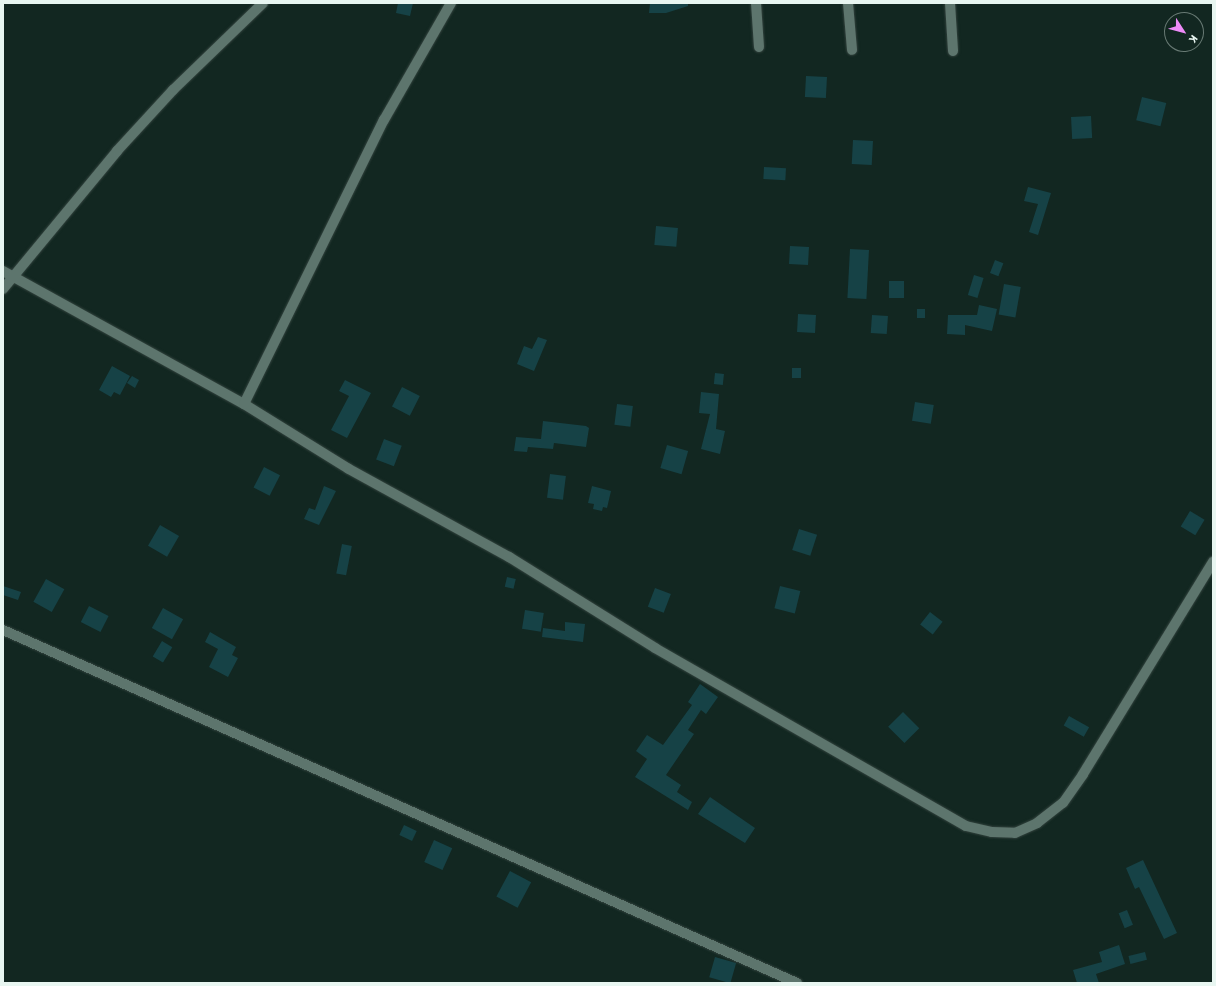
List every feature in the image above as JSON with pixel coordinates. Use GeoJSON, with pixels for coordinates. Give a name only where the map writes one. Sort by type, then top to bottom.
{"type":"FeatureCollection","features":[{"type":"Feature","properties":{"kind":"street"},"geometry":{"type":"LineString","coordinates":[[3,289],[117,151],[173,90],[263,3]]}},
{"type":"Feature","properties":{"kind":"street"},"geometry":{"type":"LineString","coordinates":[[244,404],[384,120],[451,3]]}},
{"type":"Feature","properties":{"kind":"street"},"geometry":{"type":"LineString","coordinates":[[756,3],[759,47]]}},
{"type":"Feature","properties":{"kind":"street"},"geometry":{"type":"LineString","coordinates":[[848,3],[852,50]]}},
{"type":"Feature","properties":{"kind":"street"},"geometry":{"type":"LineString","coordinates":[[950,3],[953,51]]}},
{"type":"Feature","properties":{"kind":"street"},"geometry":{"type":"LineString","coordinates":[[3,271],[244,404],[349,469],[509,557],[655,648],[966,826],[992,832],[1015,833],[1037,824],[1063,803],[1083,774],[1213,562]]}},
{"type":"Feature","properties":{"kind":"street"},"geometry":{"type":"LineString","coordinates":[[3,630],[797,983]]}},
{"type":"Feature","properties":{"kind":"building"},"geometry":{"type":"Polygon","coordinates":[[[398,3],[413,3],[410,16],[396,13],[398,3]]]}},
{"type":"Feature","properties":{"kind":"building"},"geometry":{"type":"Polygon","coordinates":[[[650,3],[688,3],[688,6],[666,13],[649,13],[650,3]]]}},
{"type":"Feature","properties":{"kind":"building"},"geometry":{"type":"Polygon","coordinates":[[[806,76],[827,77],[826,98],[805,97],[806,76]]]}},
{"type":"Feature","properties":{"kind":"building"},"geometry":{"type":"Polygon","coordinates":[[[1142,97],[1166,103],[1160,126],[1136,120],[1142,97]]]}},
{"type":"Feature","properties":{"kind":"building"},"geometry":{"type":"Polygon","coordinates":[[[1091,116],[1092,138],[1072,139],[1071,117],[1091,116]]]}},
{"type":"Feature","properties":{"kind":"building"},"geometry":{"type":"Polygon","coordinates":[[[853,140],[873,141],[872,165],[852,164],[853,140]]]}},
{"type":"Feature","properties":{"kind":"building"},"geometry":{"type":"Polygon","coordinates":[[[764,167],[786,168],[785,180],[763,179],[764,167]]]}},
{"type":"Feature","properties":{"kind":"building"},"geometry":{"type":"Polygon","coordinates":[[[1028,187],[1051,193],[1038,235],[1029,232],[1038,204],[1024,201],[1028,187]]]}},
{"type":"Feature","properties":{"kind":"building"},"geometry":{"type":"Polygon","coordinates":[[[656,226],[678,228],[676,247],[654,245],[656,226]]]}},
{"type":"Feature","properties":{"kind":"building"},"geometry":{"type":"Polygon","coordinates":[[[790,246],[809,247],[808,265],[789,264],[790,246]]]}},
{"type":"Feature","properties":{"kind":"building"},"geometry":{"type":"Polygon","coordinates":[[[850,249],[869,250],[866,299],[847,298],[850,249]]]}},
{"type":"Feature","properties":{"kind":"building"},"geometry":{"type":"Polygon","coordinates":[[[995,260],[1003,263],[998,276],[990,273],[995,260]]]}},
{"type":"Feature","properties":{"kind":"building"},"geometry":{"type":"Polygon","coordinates":[[[974,275],[984,278],[977,298],[968,295],[974,275]]]}},
{"type":"Feature","properties":{"kind":"building"},"geometry":{"type":"Polygon","coordinates":[[[889,281],[904,281],[904,298],[889,298],[889,281]]]}},
{"type":"Feature","properties":{"kind":"building"},"geometry":{"type":"Polygon","coordinates":[[[1004,284],[1021,287],[1015,317],[999,315],[1004,284]]]}},
{"type":"Feature","properties":{"kind":"building"},"geometry":{"type":"Polygon","coordinates":[[[979,305],[997,309],[992,331],[965,325],[965,335],[947,334],[948,315],[977,315],[979,305]]]}},
{"type":"Feature","properties":{"kind":"building"},"geometry":{"type":"Polygon","coordinates":[[[917,309],[925,309],[925,318],[917,318],[917,309]]]}},
{"type":"Feature","properties":{"kind":"building"},"geometry":{"type":"Polygon","coordinates":[[[798,314],[816,315],[815,333],[797,332],[798,314]]]}},
{"type":"Feature","properties":{"kind":"building"},"geometry":{"type":"Polygon","coordinates":[[[872,315],[888,316],[887,334],[871,333],[872,315]]]}},
{"type":"Feature","properties":{"kind":"building"},"geometry":{"type":"Polygon","coordinates":[[[538,337],[547,340],[534,371],[517,364],[524,346],[532,349],[538,337]]]}},
{"type":"Feature","properties":{"kind":"building"},"geometry":{"type":"Polygon","coordinates":[[[112,366],[130,376],[120,395],[114,392],[111,397],[99,390],[112,366]]]}},
{"type":"Feature","properties":{"kind":"building"},"geometry":{"type":"Polygon","coordinates":[[[792,368],[801,368],[801,378],[792,378],[792,368]]]}},
{"type":"Feature","properties":{"kind":"building"},"geometry":{"type":"Polygon","coordinates":[[[715,373],[724,374],[723,385],[714,384],[715,373]]]}},
{"type":"Feature","properties":{"kind":"building"},"geometry":{"type":"Polygon","coordinates":[[[132,376],[139,380],[135,388],[127,383],[132,376]]]}},
{"type":"Feature","properties":{"kind":"building"},"geometry":{"type":"Polygon","coordinates":[[[345,380],[371,393],[347,438],[331,430],[349,396],[339,391],[345,380]]]}},
{"type":"Feature","properties":{"kind":"building"},"geometry":{"type":"Polygon","coordinates":[[[402,387],[420,396],[410,416],[392,407],[402,387]]]}},
{"type":"Feature","properties":{"kind":"building"},"geometry":{"type":"Polygon","coordinates":[[[701,392],[719,394],[716,429],[725,431],[720,454],[701,449],[710,414],[699,413],[701,392]]]}},
{"type":"Feature","properties":{"kind":"building"},"geometry":{"type":"Polygon","coordinates":[[[915,402],[934,405],[931,424],[912,421],[915,402]]]}},
{"type":"Feature","properties":{"kind":"building"},"geometry":{"type":"Polygon","coordinates":[[[617,404],[633,406],[630,427],[614,425],[617,404]]]}},
{"type":"Feature","properties":{"kind":"building"},"geometry":{"type":"Polygon","coordinates":[[[543,421],[586,426],[589,428],[586,447],[554,443],[553,449],[528,447],[527,452],[514,451],[516,437],[541,439],[543,421]]]}},
{"type":"Feature","properties":{"kind":"building"},"geometry":{"type":"Polygon","coordinates":[[[384,439],[402,446],[394,466],[376,460],[384,439]]]}},
{"type":"Feature","properties":{"kind":"building"},"geometry":{"type":"Polygon","coordinates":[[[667,445],[688,451],[682,474],[660,468],[667,445]]]}},
{"type":"Feature","properties":{"kind":"building"},"geometry":{"type":"Polygon","coordinates":[[[264,467],[280,475],[270,496],[254,487],[264,467]]]}},
{"type":"Feature","properties":{"kind":"building"},"geometry":{"type":"Polygon","coordinates":[[[550,474],[566,476],[563,500],[547,498],[550,474]]]}},
{"type":"Feature","properties":{"kind":"building"},"geometry":{"type":"Polygon","coordinates":[[[324,486],[336,491],[319,525],[304,519],[309,508],[315,510],[324,486]]]}},
{"type":"Feature","properties":{"kind":"building"},"geometry":{"type":"Polygon","coordinates":[[[592,486],[611,491],[607,508],[603,507],[602,511],[593,509],[594,504],[588,503],[592,486]]]}},
{"type":"Feature","properties":{"kind":"building"},"geometry":{"type":"Polygon","coordinates":[[[1190,511],[1205,520],[1195,535],[1181,526],[1190,511]]]}},
{"type":"Feature","properties":{"kind":"building"},"geometry":{"type":"Polygon","coordinates":[[[160,525],[179,536],[167,557],[148,546],[160,525]]]}},
{"type":"Feature","properties":{"kind":"building"},"geometry":{"type":"Polygon","coordinates":[[[799,529],[817,535],[810,556],[792,550],[799,529]]]}},
{"type":"Feature","properties":{"kind":"building"},"geometry":{"type":"Polygon","coordinates":[[[342,544],[352,546],[346,575],[336,573],[342,544]]]}},
{"type":"Feature","properties":{"kind":"building"},"geometry":{"type":"Polygon","coordinates":[[[507,577],[516,579],[514,589],[505,587],[507,577]]]}},
{"type":"Feature","properties":{"kind":"building"},"geometry":{"type":"Polygon","coordinates":[[[46,579],[64,589],[52,612],[33,602],[46,579]]]}},
{"type":"Feature","properties":{"kind":"building"},"geometry":{"type":"Polygon","coordinates":[[[3,586],[21,592],[18,600],[3,595],[3,586]]]}},
{"type":"Feature","properties":{"kind":"building"},"geometry":{"type":"Polygon","coordinates":[[[780,586],[800,591],[795,613],[774,608],[780,586]]]}},
{"type":"Feature","properties":{"kind":"building"},"geometry":{"type":"Polygon","coordinates":[[[655,588],[671,594],[664,613],[648,607],[655,588]]]}},
{"type":"Feature","properties":{"kind":"building"},"geometry":{"type":"Polygon","coordinates":[[[89,606],[109,616],[100,632],[81,622],[89,606]]]}},
{"type":"Feature","properties":{"kind":"building"},"geometry":{"type":"Polygon","coordinates":[[[163,608],[183,619],[172,639],[152,628],[163,608]]]}},
{"type":"Feature","properties":{"kind":"building"},"geometry":{"type":"Polygon","coordinates":[[[525,610],[544,613],[541,632],[522,629],[525,610]]]}},
{"type":"Feature","properties":{"kind":"building"},"geometry":{"type":"Polygon","coordinates":[[[930,612],[943,622],[933,634],[920,625],[930,612]]]}},
{"type":"Feature","properties":{"kind":"building"},"geometry":{"type":"Polygon","coordinates":[[[565,622],[585,624],[583,642],[542,637],[543,628],[565,631],[565,622]]]}},
{"type":"Feature","properties":{"kind":"building"},"geometry":{"type":"Polygon","coordinates":[[[210,632],[236,647],[232,655],[238,658],[228,677],[209,667],[218,649],[205,642],[210,632]]]}},
{"type":"Feature","properties":{"kind":"building"},"geometry":{"type":"Polygon","coordinates":[[[162,641],[172,647],[163,663],[153,656],[162,641]]]}},
{"type":"Feature","properties":{"kind":"building"},"geometry":{"type":"Polygon","coordinates":[[[700,684],[718,697],[706,714],[701,710],[688,730],[694,734],[666,775],[681,785],[677,792],[692,802],[688,810],[635,777],[647,759],[636,751],[647,735],[663,745],[692,705],[688,702],[700,684]]]}},
{"type":"Feature","properties":{"kind":"building"},"geometry":{"type":"Polygon","coordinates":[[[903,712],[919,728],[904,743],[888,727],[903,712]]]}},
{"type":"Feature","properties":{"kind":"building"},"geometry":{"type":"Polygon","coordinates":[[[1069,716],[1089,727],[1084,737],[1064,726],[1069,716]]]}},
{"type":"Feature","properties":{"kind":"building"},"geometry":{"type":"Polygon","coordinates":[[[710,797],[755,828],[745,843],[698,814],[710,797]]]}},
{"type":"Feature","properties":{"kind":"building"},"geometry":{"type":"Polygon","coordinates":[[[404,825],[417,831],[412,841],[399,835],[404,825]]]}},
{"type":"Feature","properties":{"kind":"building"},"geometry":{"type":"Polygon","coordinates":[[[434,840],[452,848],[443,870],[424,862],[434,840]]]}},
{"type":"Feature","properties":{"kind":"building"},"geometry":{"type":"Polygon","coordinates":[[[1143,860],[1177,933],[1164,939],[1139,887],[1135,889],[1126,868],[1143,860]]]}},
{"type":"Feature","properties":{"kind":"building"},"geometry":{"type":"Polygon","coordinates":[[[510,871],[531,882],[518,908],[496,897],[510,871]]]}},
{"type":"Feature","properties":{"kind":"building"},"geometry":{"type":"Polygon","coordinates":[[[1127,910],[1133,925],[1125,928],[1119,913],[1127,910]]]}},
{"type":"Feature","properties":{"kind":"building"},"geometry":{"type":"Polygon","coordinates":[[[1119,945],[1125,964],[1096,974],[1099,983],[1077,983],[1073,970],[1102,962],[1099,952],[1119,945]]]}},
{"type":"Feature","properties":{"kind":"building"},"geometry":{"type":"Polygon","coordinates":[[[1145,952],[1147,960],[1130,964],[1129,956],[1145,952]]]}},
{"type":"Feature","properties":{"kind":"building"},"geometry":{"type":"Polygon","coordinates":[[[715,957],[736,963],[730,983],[709,977],[715,957]]]}}]}
